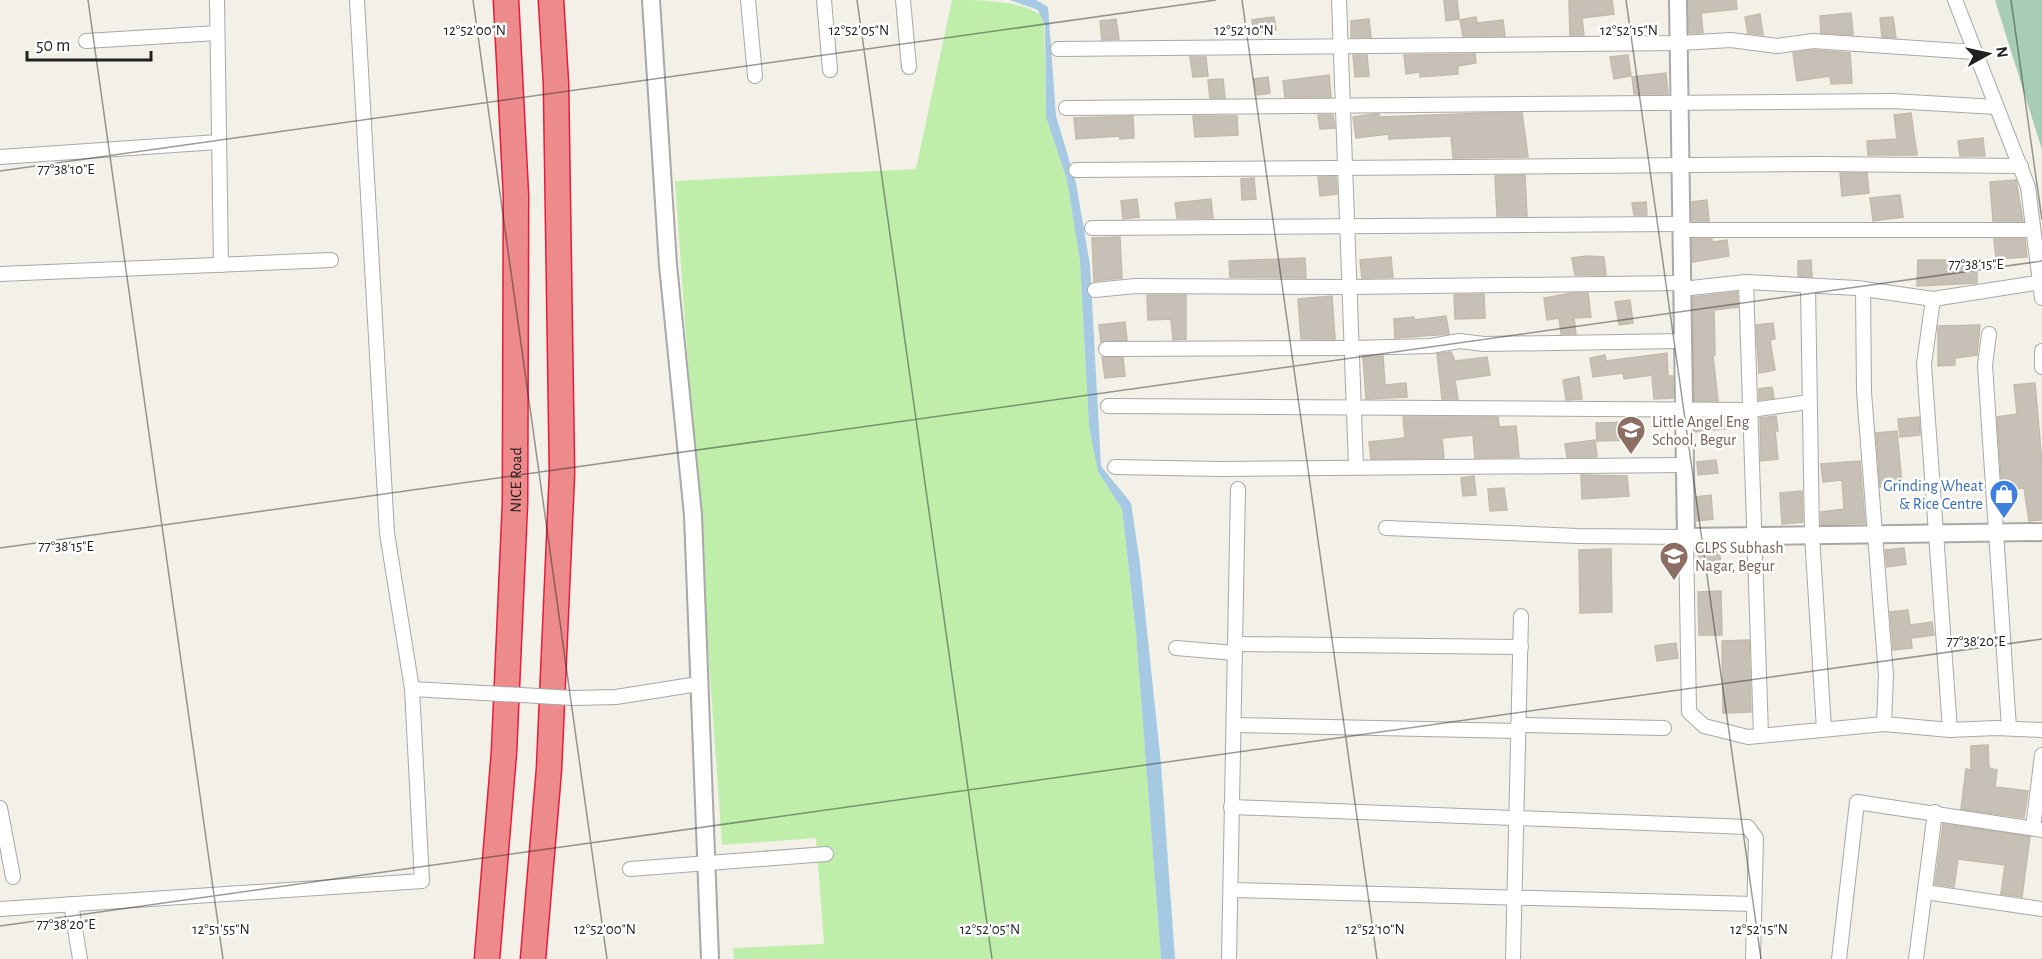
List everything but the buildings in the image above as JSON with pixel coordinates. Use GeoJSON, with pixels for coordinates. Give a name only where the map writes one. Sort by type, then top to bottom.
{"type":"FeatureCollection","features":[{"type":"Feature","properties":{"kind":"highway","name":"NICE Road"},"geometry":{"type":"LineString","coordinates":[[487,959],[504,752],[515,502],[516,196],[506,0]]}},
{"type":"Feature","properties":{"kind":"highway"},"geometry":{"type":"LineString","coordinates":[[533,959],[549,769],[562,473],[556,106],[551,0]]}},
{"type":"Feature","properties":{"kind":"street"},"geometry":{"type":"LineString","coordinates":[[217,0],[222,265]]}},
{"type":"Feature","properties":{"kind":"street"},"geometry":{"type":"LineString","coordinates":[[0,909],[422,881],[412,689],[387,533],[357,0]]}},
{"type":"Feature","properties":{"kind":"street"},"geometry":{"type":"LineString","coordinates":[[651,0],[668,265],[693,515],[710,959]]}},
{"type":"Feature","properties":{"kind":"street"},"geometry":{"type":"LineString","coordinates":[[748,0],[755,76]]}},
{"type":"Feature","properties":{"kind":"street"},"geometry":{"type":"LineString","coordinates":[[824,0],[830,69]]}},
{"type":"Feature","properties":{"kind":"street"},"geometry":{"type":"LineString","coordinates":[[903,0],[909,67]]}},
{"type":"Feature","properties":{"kind":"street"},"geometry":{"type":"LineString","coordinates":[[1339,0],[1356,467]]}},
{"type":"Feature","properties":{"kind":"street"},"geometry":{"type":"LineString","coordinates":[[1678,0],[1689,712],[1704,726],[1748,737],[1884,724],[1950,730],[2009,728],[2042,730]]}},
{"type":"Feature","properties":{"kind":"street"},"geometry":{"type":"LineString","coordinates":[[1955,0],[2028,187],[2042,298]]}},
{"type":"Feature","properties":{"kind":"street"},"geometry":{"type":"LineString","coordinates":[[86,40],[217,33]]}},
{"type":"Feature","properties":{"kind":"street"},"geometry":{"type":"LineString","coordinates":[[1058,49],[1680,43],[1731,40],[1777,46],[1813,41],[1975,52]]}},
{"type":"Feature","properties":{"kind":"street"},"geometry":{"type":"LineString","coordinates":[[1066,108],[1343,104],[1680,105],[1892,101],[1996,107]]}},
{"type":"Feature","properties":{"kind":"street"},"geometry":{"type":"LineString","coordinates":[[0,157],[218,142]]}},
{"type":"Feature","properties":{"kind":"street"},"geometry":{"type":"LineString","coordinates":[[1077,170],[1681,164],[2021,166]]}},
{"type":"Feature","properties":{"kind":"street"},"geometry":{"type":"LineString","coordinates":[[1092,228],[1348,225],[2033,230]]}},
{"type":"Feature","properties":{"kind":"street"},"geometry":{"type":"LineString","coordinates":[[0,274],[331,260]]}},
{"type":"Feature","properties":{"kind":"street"},"geometry":{"type":"LineString","coordinates":[[1095,290],[1135,286],[1682,286],[1746,282],[1863,289],[1933,299],[2041,282]]}},
{"type":"Feature","properties":{"kind":"street"},"geometry":{"type":"LineString","coordinates":[[1746,282],[1761,735]]}},
{"type":"Feature","properties":{"kind":"street"},"geometry":{"type":"LineString","coordinates":[[1808,286],[1812,535],[1824,729]]}},
{"type":"Feature","properties":{"kind":"street"},"geometry":{"type":"LineString","coordinates":[[1863,289],[1864,392],[1877,534],[1886,676],[1884,724]]}},
{"type":"Feature","properties":{"kind":"street"},"geometry":{"type":"LineString","coordinates":[[1933,299],[1924,364],[1950,730]]}},
{"type":"Feature","properties":{"kind":"street"},"geometry":{"type":"LineString","coordinates":[[1989,334],[1985,365],[2009,728]]}},
{"type":"Feature","properties":{"kind":"street"},"geometry":{"type":"LineString","coordinates":[[1106,349],[1351,348],[1431,346],[1459,341],[1484,344],[1683,341]]}},
{"type":"Feature","properties":{"kind":"street"},"geometry":{"type":"LineString","coordinates":[[2042,351],[2042,367]]}},
{"type":"Feature","properties":{"kind":"street"},"geometry":{"type":"LineString","coordinates":[[1108,406],[1750,409],[1809,402]]}},
{"type":"Feature","properties":{"kind":"street"},"geometry":{"type":"LineString","coordinates":[[1116,467],[1220,469],[1685,465]]}},
{"type":"Feature","properties":{"kind":"street"},"geometry":{"type":"LineString","coordinates":[[1230,959],[1238,489]]}},
{"type":"Feature","properties":{"kind":"street"},"geometry":{"type":"LineString","coordinates":[[1386,528],[1578,536],[1686,537],[2042,532]]}},
{"type":"Feature","properties":{"kind":"street"},"geometry":{"type":"LineString","coordinates":[[1513,959],[1521,616]]}},
{"type":"Feature","properties":{"kind":"street"},"geometry":{"type":"LineString","coordinates":[[1176,648],[1521,647]]}},
{"type":"Feature","properties":{"kind":"street"},"geometry":{"type":"LineString","coordinates":[[412,689],[573,698],[616,697],[698,684]]}},
{"type":"Feature","properties":{"kind":"street"},"geometry":{"type":"LineString","coordinates":[[1234,725],[1664,728]]}},
{"type":"Feature","properties":{"kind":"street"},"geometry":{"type":"LineString","coordinates":[[1839,959],[1857,802],[2038,829],[2042,755]]}},
{"type":"Feature","properties":{"kind":"street"},"geometry":{"type":"LineString","coordinates":[[1231,807],[1516,816],[1748,827],[1756,838],[1753,959]]}},
{"type":"Feature","properties":{"kind":"street"},"geometry":{"type":"LineString","coordinates":[[0,808],[13,877]]}},
{"type":"Feature","properties":{"kind":"street"},"geometry":{"type":"LineString","coordinates":[[1917,959],[1935,812]]}},
{"type":"Feature","properties":{"kind":"street"},"geometry":{"type":"LineString","coordinates":[[630,869],[826,854]]}},
{"type":"Feature","properties":{"kind":"street"},"geometry":{"type":"LineString","coordinates":[[1231,890],[1753,904]]}},
{"type":"Feature","properties":{"kind":"street"},"geometry":{"type":"LineString","coordinates":[[1924,892],[2042,909]]}},
{"type":"Feature","properties":{"kind":"street"},"geometry":{"type":"LineString","coordinates":[[71,904],[80,959]]}},
{"type":"Feature","properties":{"kind":"green space"},"geometry":{"type":"Polygon","coordinates":[[[952,0],[1014,4],[1036,12],[1044,18],[1046,117],[1067,180],[1080,262],[1089,427],[1098,472],[1122,509],[1136,634],[1161,959],[734,959],[733,948],[824,944],[816,838],[722,845],[675,181],[916,169],[952,0]]]}},
{"type":"Feature","properties":{"kind":"green space"},"geometry":{"type":"Polygon","coordinates":[[[1995,0],[2042,0],[2042,150],[1995,0]]]}},
{"type":"Feature","properties":{"kind":"water"},"geometry":{"type":"Polygon","coordinates":[[[1010,0],[1036,0],[1048,7],[1056,116],[1076,183],[1090,265],[1101,466],[1131,503],[1140,564],[1161,764],[1175,959],[1161,959],[1136,634],[1122,509],[1098,472],[1089,427],[1080,262],[1067,180],[1046,117],[1045,25],[1038,10],[1010,0]]]}},
{"type":"Feature","properties":{"kind":"place","name":"Little Angel Eng School, Begur"},"geometry":{"type":"Point","coordinates":[1631,456]}},
{"type":"Feature","properties":{"kind":"place","name":"Grinding Wheat & Rice Centre"},"geometry":{"type":"Point","coordinates":[2004,520]}},
{"type":"Feature","properties":{"kind":"place","name":"GLPS Subhash Nagar, Begur"},"geometry":{"type":"Point","coordinates":[1674,582]}}]}
